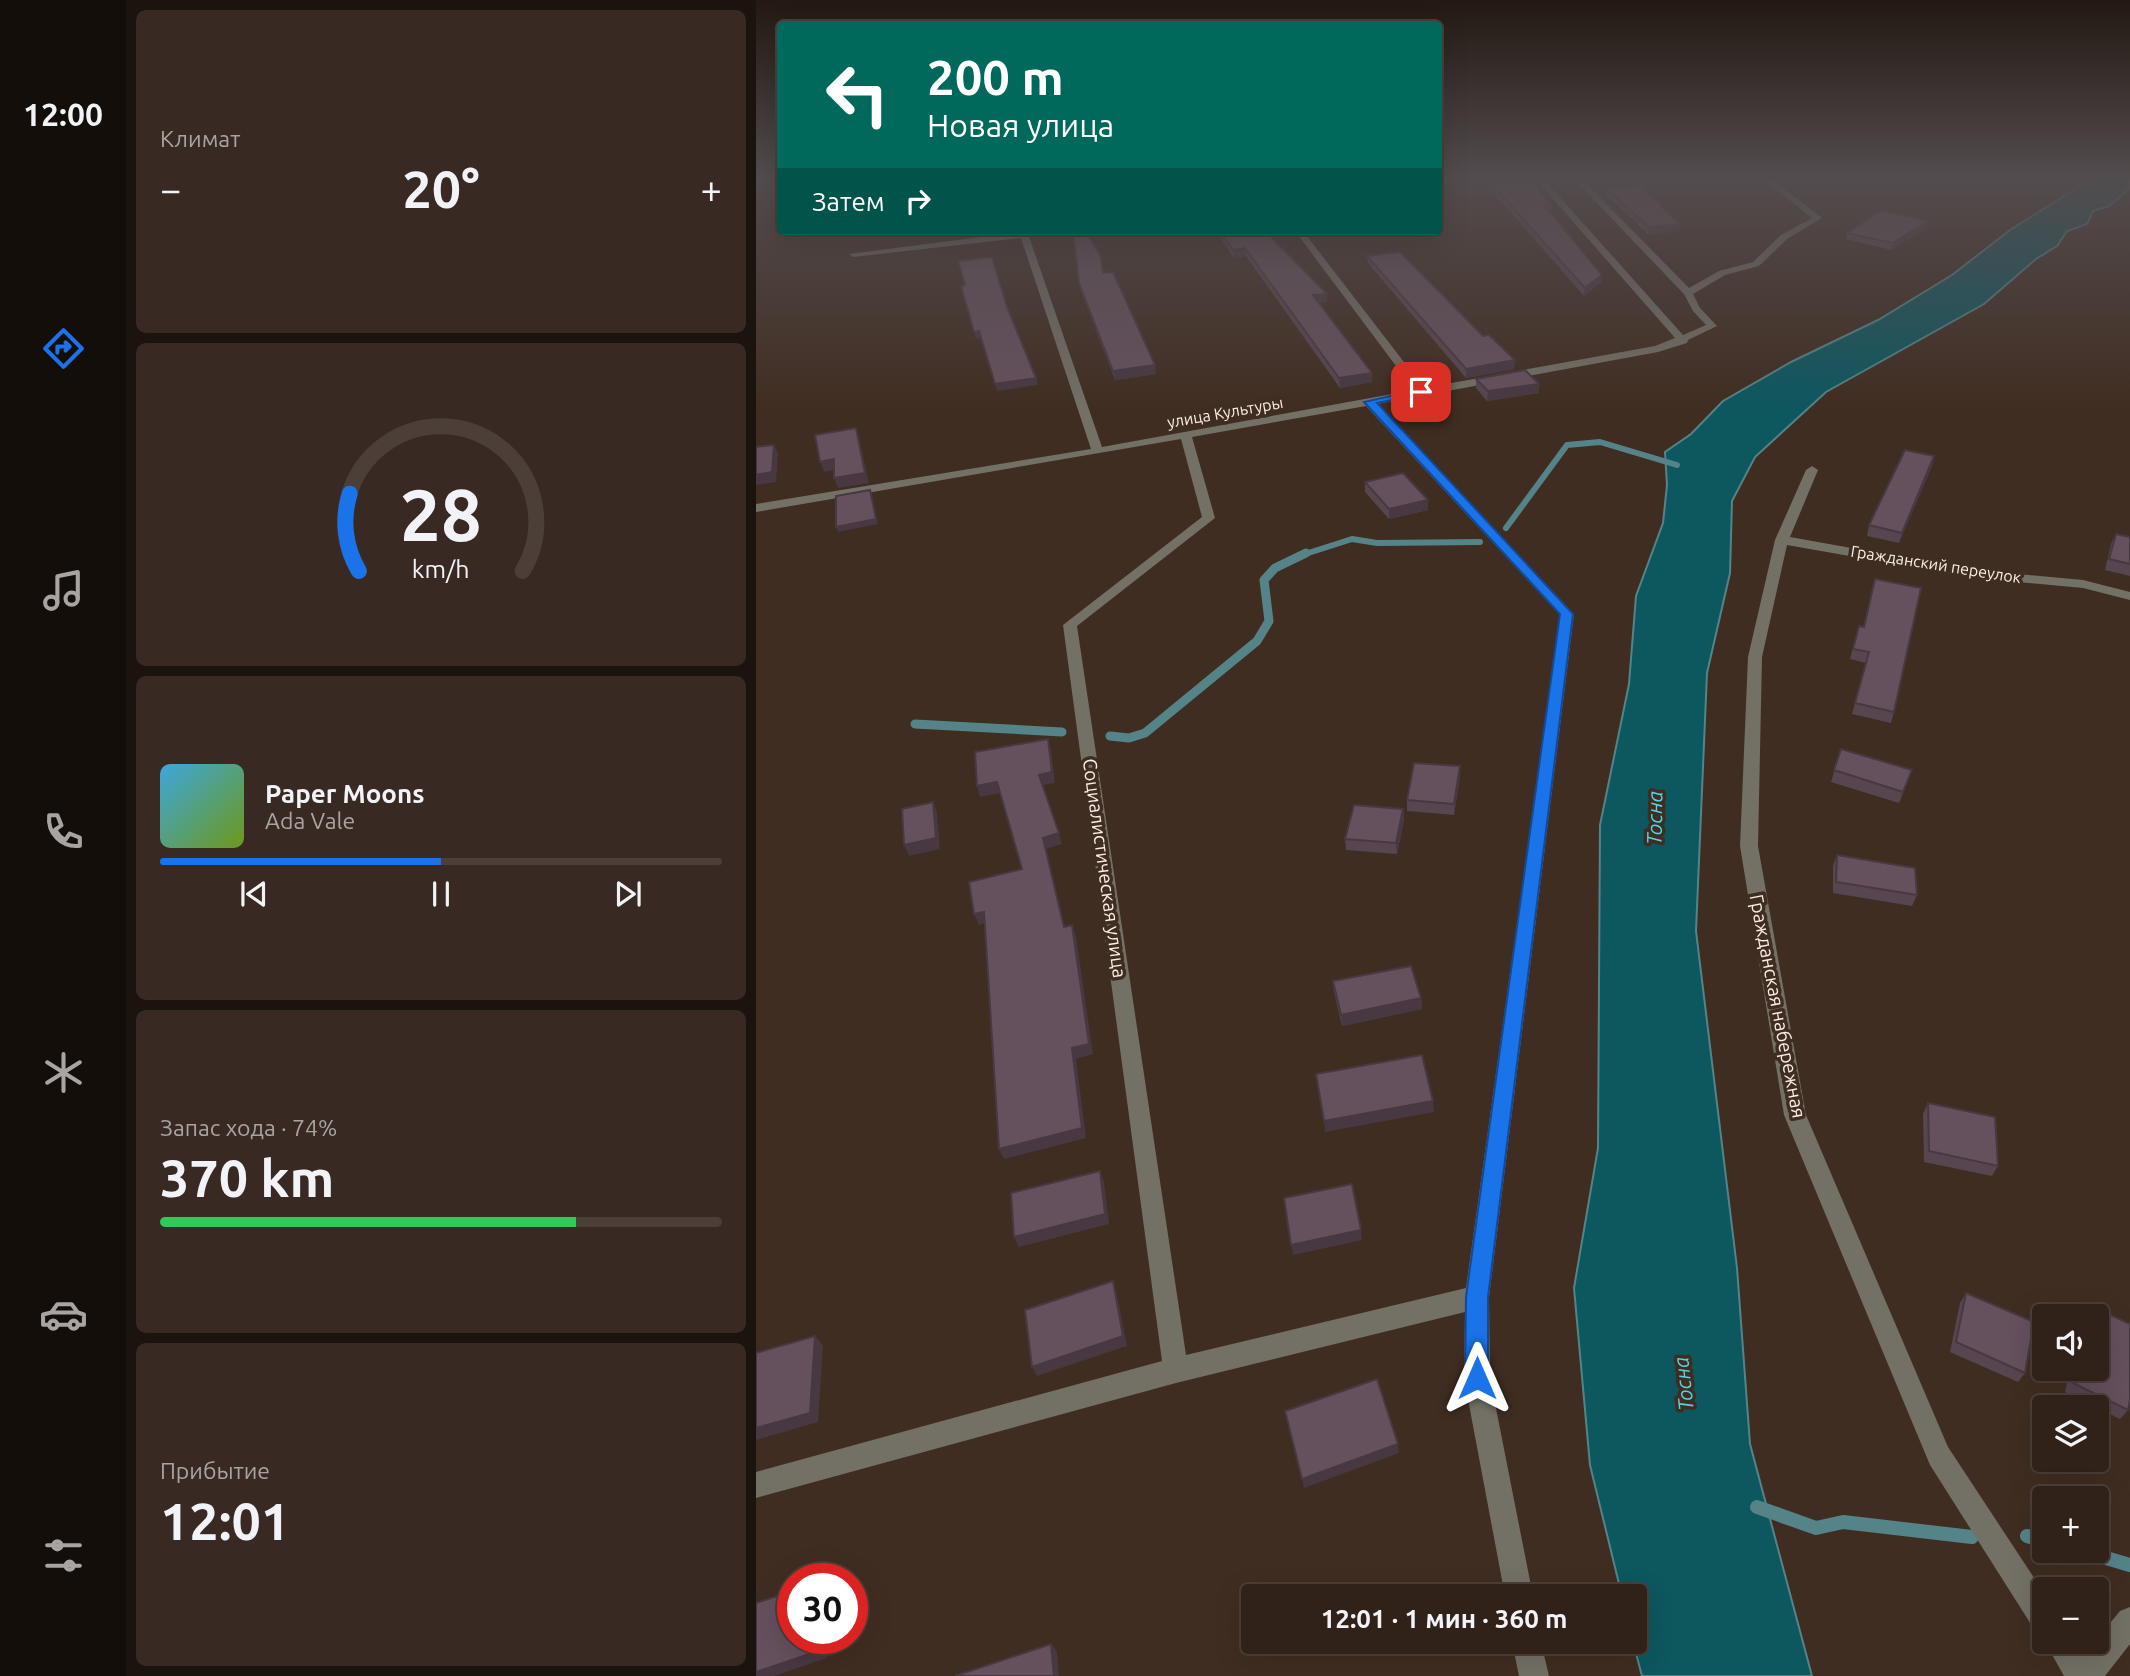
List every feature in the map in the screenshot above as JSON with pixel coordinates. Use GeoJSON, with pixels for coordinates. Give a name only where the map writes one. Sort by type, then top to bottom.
{"type":"FeatureCollection","features":[{"type":"Feature","properties":{"kind":"street"},"geometry":{"type":"LineString","coordinates":[[1030,254],[1098,451]]}},
{"type":"Feature","properties":{"kind":"street"},"geometry":{"type":"LineString","coordinates":[[1317,254],[1421,392]]}},
{"type":"Feature","properties":{"kind":"street"},"geometry":{"type":"LineString","coordinates":[[1606,254],[1682,341]]}},
{"type":"Feature","properties":{"kind":"street"},"geometry":{"type":"LineString","coordinates":[[1651,254],[1688,293],[1722,273],[1756,264],[1766,254]]}},
{"type":"Feature","properties":{"kind":"street","name":"улица Культуры"},"geometry":{"type":"LineString","coordinates":[[756,508],[1098,451],[1658,349],[1712,326],[1696,309],[1688,293]]}},
{"type":"Feature","properties":{"kind":"street"},"geometry":{"type":"LineString","coordinates":[[1369,402],[1567,614],[1477,1297],[1477,1378],[1517,1584]]}},
{"type":"Feature","properties":{"kind":"street","name":"Социалистическая улица"},"geometry":{"type":"LineString","coordinates":[[1176,1370],[1070,625],[1209,518],[1186,435]]}},
{"type":"Feature","properties":{"kind":"street","name":"Гражданская набережная"},"geometry":{"type":"LineString","coordinates":[[1812,470],[1782,540],[1755,657],[1749,846],[1795,1115],[1939,1456],[2032,1600]]}},
{"type":"Feature","properties":{"kind":"street","name":"Гражданский переулок"},"geometry":{"type":"LineString","coordinates":[[1782,540],[1974,574],[2083,584],[2130,596]]}},
{"type":"Feature","properties":{"kind":"street"},"geometry":{"type":"LineString","coordinates":[[756,1485],[1176,1370],[1477,1297]]}},
{"type":"Feature","properties":{"kind":"street"},"geometry":{"type":"LineString","coordinates":[[2087,1676],[2130,1621]]}},
{"type":"Feature","properties":{"kind":"street"},"geometry":{"type":"LineString","coordinates":[[1529,1654],[1534,1676]]}},
{"type":"Feature","properties":{"kind":"street"},"geometry":{"type":"LineString","coordinates":[[2067,1654],[2081,1676]]}},
{"type":"Feature","properties":{"kind":"water","name":"Тосна"},"geometry":{"type":"Polygon","coordinates":[[[1979,254],[2044,254],[1984,304],[1826,392],[1755,457],[1732,501],[1730,573],[1707,673],[1696,931],[1737,1268],[1750,1444],[1812,1676],[1642,1676],[1636,1654],[1647,1654],[1647,1584],[1619,1584],[1590,1465],[1574,1288],[1598,1148],[1600,825],[1629,684],[1636,596],[1663,523],[1667,485],[1665,452],[1691,434],[1723,401],[1791,362],[1878,320],[1952,275],[1979,254]]]}},
{"type":"Feature","properties":{"kind":"building"},"geometry":{"type":"Polygon","coordinates":[[[1076,254],[1099,254],[1103,273],[1113,272],[1155,365],[1113,371],[1079,283],[1076,254]]]}},
{"type":"Feature","properties":{"kind":"building"},"geometry":{"type":"Polygon","coordinates":[[[1249,254],[1288,254],[1327,294],[1313,295],[1372,373],[1339,378],[1249,254]]]}},
{"type":"Feature","properties":{"kind":"building"},"geometry":{"type":"Polygon","coordinates":[[[1402,254],[1483,336],[1489,335],[1515,360],[1466,369],[1367,256],[1402,254]]]}},
{"type":"Feature","properties":{"kind":"building"},"geometry":{"type":"Polygon","coordinates":[[[1555,254],[1585,254],[1602,275],[1585,288],[1555,254]]]}},
{"type":"Feature","properties":{"kind":"building"},"geometry":{"type":"Polygon","coordinates":[[[992,257],[1007,307],[1036,378],[995,384],[979,331],[974,332],[961,286],[965,285],[958,261],[992,257]]]}},
{"type":"Feature","properties":{"kind":"building"},"geometry":{"type":"Polygon","coordinates":[[[1525,370],[1539,384],[1488,391],[1476,379],[1525,370]]]}},
{"type":"Feature","properties":{"kind":"building"},"geometry":{"type":"Polygon","coordinates":[[[856,428],[865,473],[834,478],[834,459],[820,462],[815,435],[856,428]]]}},
{"type":"Feature","properties":{"kind":"building"},"geometry":{"type":"Polygon","coordinates":[[[774,445],[772,472],[756,475],[756,447],[774,445]]]}},
{"type":"Feature","properties":{"kind":"building"},"geometry":{"type":"Polygon","coordinates":[[[1905,450],[1934,456],[1902,533],[1869,525],[1905,450]]]}},
{"type":"Feature","properties":{"kind":"building"},"geometry":{"type":"Polygon","coordinates":[[[1403,473],[1428,500],[1389,509],[1365,482],[1403,473]]]}},
{"type":"Feature","properties":{"kind":"building"},"geometry":{"type":"Polygon","coordinates":[[[870,490],[876,519],[836,527],[836,496],[870,490]]]}},
{"type":"Feature","properties":{"kind":"building"},"geometry":{"type":"Polygon","coordinates":[[[2116,534],[2130,537],[2130,564],[2109,559],[2116,534]]]}},
{"type":"Feature","properties":{"kind":"building"},"geometry":{"type":"Polygon","coordinates":[[[1875,579],[1921,588],[1894,712],[1855,703],[1869,652],[1853,649],[1859,626],[1864,627],[1875,579]]]}},
{"type":"Feature","properties":{"kind":"building"},"geometry":{"type":"Polygon","coordinates":[[[1048,739],[1052,772],[1039,775],[1059,833],[1043,838],[1064,927],[1072,925],[1089,1044],[1072,1048],[1082,1128],[999,1149],[984,912],[974,914],[969,882],[1022,869],[997,782],[977,786],[975,752],[1048,739]]]}},
{"type":"Feature","properties":{"kind":"building"},"geometry":{"type":"Polygon","coordinates":[[[1841,749],[1912,770],[1903,792],[1834,770],[1841,749]]]}},
{"type":"Feature","properties":{"kind":"building"},"geometry":{"type":"Polygon","coordinates":[[[1414,763],[1460,766],[1454,804],[1407,800],[1414,763]]]}},
{"type":"Feature","properties":{"kind":"building"},"geometry":{"type":"Polygon","coordinates":[[[933,802],[936,838],[904,845],[902,809],[933,802]]]}},
{"type":"Feature","properties":{"kind":"building"},"geometry":{"type":"Polygon","coordinates":[[[1354,805],[1403,809],[1396,843],[1345,839],[1354,805]]]}},
{"type":"Feature","properties":{"kind":"building"},"geometry":{"type":"Polygon","coordinates":[[[1837,855],[1915,868],[1917,895],[1836,882],[1837,855]]]}},
{"type":"Feature","properties":{"kind":"building"},"geometry":{"type":"Polygon","coordinates":[[[1411,966],[1421,998],[1341,1015],[1333,981],[1411,966]]]}},
{"type":"Feature","properties":{"kind":"building"},"geometry":{"type":"Polygon","coordinates":[[[1422,1055],[1433,1101],[1324,1121],[1316,1074],[1422,1055]]]}},
{"type":"Feature","properties":{"kind":"building"},"geometry":{"type":"Polygon","coordinates":[[[1928,1103],[1995,1117],[1998,1166],[1929,1151],[1928,1103]]]}},
{"type":"Feature","properties":{"kind":"building"},"geometry":{"type":"Polygon","coordinates":[[[1100,1171],[1105,1214],[1014,1237],[1011,1193],[1100,1171]]]}},
{"type":"Feature","properties":{"kind":"building"},"geometry":{"type":"Polygon","coordinates":[[[1352,1184],[1361,1230],[1291,1245],[1284,1198],[1352,1184]]]}},
{"type":"Feature","properties":{"kind":"building"},"geometry":{"type":"Polygon","coordinates":[[[1113,1281],[1123,1336],[1032,1367],[1025,1310],[1113,1281]]]}},
{"type":"Feature","properties":{"kind":"building"},"geometry":{"type":"Polygon","coordinates":[[[1966,1293],[2032,1321],[2025,1373],[1956,1342],[1966,1293]]]}},
{"type":"Feature","properties":{"kind":"building"},"geometry":{"type":"Polygon","coordinates":[[[2109,1314],[2130,1324],[2128,1410],[2109,1401],[2109,1395],[2097,1395],[2073,1383],[2109,1381],[2109,1314]]]}},
{"type":"Feature","properties":{"kind":"building"},"geometry":{"type":"Polygon","coordinates":[[[815,1336],[810,1413],[756,1428],[756,1353],[815,1336]]]}},
{"type":"Feature","properties":{"kind":"building"},"geometry":{"type":"Polygon","coordinates":[[[1377,1379],[1398,1444],[1302,1479],[1285,1411],[1377,1379]]]}},
{"type":"Feature","properties":{"kind":"building"},"geometry":{"type":"Polygon","coordinates":[[[777,1596],[777,1654],[809,1654],[756,1672],[756,1603],[777,1596]]]}},
{"type":"Feature","properties":{"kind":"building"},"geometry":{"type":"Polygon","coordinates":[[[1051,1644],[1054,1676],[955,1676],[1051,1644]]]}},
{"type":"Feature","properties":{"kind":"waterway"},"geometry":{"type":"LineString","coordinates":[[1506,528],[1567,445],[1600,442],[1677,465]]}},
{"type":"Feature","properties":{"kind":"waterway"},"geometry":{"type":"LineString","coordinates":[[1302,555],[1352,539],[1377,543],[1480,542]]}},
{"type":"Feature","properties":{"kind":"waterway"},"geometry":{"type":"LineString","coordinates":[[1110,736],[1129,738],[1145,733],[1257,641],[1269,621],[1264,580],[1275,568],[1306,553]]}},
{"type":"Feature","properties":{"kind":"waterway"},"geometry":{"type":"LineString","coordinates":[[915,724],[1062,732]]}},
{"type":"Feature","properties":{"kind":"waterway"},"geometry":{"type":"LineString","coordinates":[[1757,1507],[1816,1528],[1843,1522],[1972,1537]]}},
{"type":"Feature","properties":{"kind":"waterway"},"geometry":{"type":"LineString","coordinates":[[2027,1536],[2032,1537]]}},
{"type":"Feature","properties":{"kind":"waterway"},"geometry":{"type":"LineString","coordinates":[[2109,1559],[2130,1565]]}},
{"type":"Feature","properties":{"kind":"route"},"geometry":{"type":"LineString","coordinates":[[1421,392],[1369,402],[1567,614],[1477,1297],[1477,1378]]}}]}
